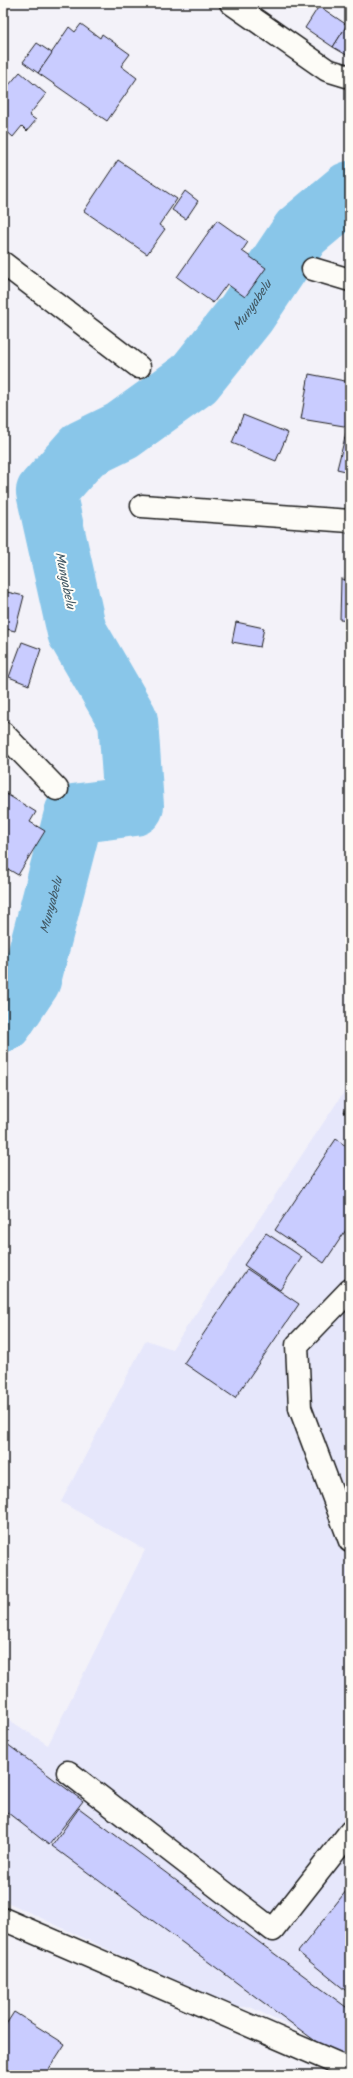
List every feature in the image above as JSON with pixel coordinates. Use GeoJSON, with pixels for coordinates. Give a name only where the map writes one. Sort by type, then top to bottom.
{"type":"FeatureCollection","features":[{"type":"Feature","properties":{"kind":"street"},"geometry":{"type":"LineString","coordinates":[[231,3],[327,70],[350,77]]}},
{"type":"Feature","properties":{"kind":"street"},"geometry":{"type":"LineString","coordinates":[[3,263],[139,367]]}},
{"type":"Feature","properties":{"kind":"street"},"geometry":{"type":"LineString","coordinates":[[313,269],[350,280]]}},
{"type":"Feature","properties":{"kind":"street"},"geometry":{"type":"LineString","coordinates":[[142,506],[350,520]]}},
{"type":"Feature","properties":{"kind":"street"},"geometry":{"type":"LineString","coordinates":[[3,733],[57,789]]}},
{"type":"Feature","properties":{"kind":"street"},"geometry":{"type":"LineString","coordinates":[[350,1290],[297,1345],[300,1408],[350,1541]]}},
{"type":"Feature","properties":{"kind":"street"},"geometry":{"type":"LineString","coordinates":[[68,1772],[273,1930],[350,1832]]}},
{"type":"Feature","properties":{"kind":"street"},"geometry":{"type":"LineString","coordinates":[[3,1919],[350,2069]]}},
{"type":"Feature","properties":{"kind":"shaded area"},"geometry":{"type":"Polygon","coordinates":[[[350,1083],[350,2055],[250,2007],[230,2007],[3,1900],[3,1716],[48,1745],[145,1550],[61,1502],[146,1340],[172,1349],[350,1083]]]}},
{"type":"Feature","properties":{"kind":"building"},"geometry":{"type":"Polygon","coordinates":[[[319,6],[347,25],[333,47],[305,28],[319,6]]]}},
{"type":"Feature","properties":{"kind":"building"},"geometry":{"type":"Polygon","coordinates":[[[81,24],[100,38],[102,34],[130,54],[121,66],[137,78],[107,121],[38,73],[69,27],[75,32],[81,24]]]}},
{"type":"Feature","properties":{"kind":"building"},"geometry":{"type":"Polygon","coordinates":[[[347,25],[350,26],[350,57],[333,47],[347,25]]]}},
{"type":"Feature","properties":{"kind":"building"},"geometry":{"type":"Polygon","coordinates":[[[37,43],[52,53],[38,73],[23,62],[37,43]]]}},
{"type":"Feature","properties":{"kind":"building"},"geometry":{"type":"Polygon","coordinates":[[[20,72],[46,94],[29,115],[36,120],[27,131],[22,126],[13,137],[3,128],[3,92],[20,72]]]}},
{"type":"Feature","properties":{"kind":"building"},"geometry":{"type":"Polygon","coordinates":[[[118,160],[177,199],[159,225],[165,229],[147,254],[84,211],[118,160]]]}},
{"type":"Feature","properties":{"kind":"building"},"geometry":{"type":"Polygon","coordinates":[[[185,191],[198,201],[186,219],[172,210],[185,191]]]}},
{"type":"Feature","properties":{"kind":"building"},"geometry":{"type":"Polygon","coordinates":[[[217,220],[248,242],[242,251],[266,268],[245,297],[227,284],[213,303],[177,277],[217,220]]]}},
{"type":"Feature","properties":{"kind":"building"},"geometry":{"type":"Polygon","coordinates":[[[309,374],[350,382],[350,427],[301,419],[309,374]]]}},
{"type":"Feature","properties":{"kind":"building"},"geometry":{"type":"Polygon","coordinates":[[[243,415],[288,433],[276,461],[232,443],[243,415]]]}},
{"type":"Feature","properties":{"kind":"building"},"geometry":{"type":"Polygon","coordinates":[[[346,433],[350,434],[350,472],[337,469],[346,433]]]}},
{"type":"Feature","properties":{"kind":"building"},"geometry":{"type":"Polygon","coordinates":[[[341,579],[350,580],[350,621],[340,620],[341,579]]]}},
{"type":"Feature","properties":{"kind":"building"},"geometry":{"type":"Polygon","coordinates":[[[3,591],[24,596],[15,631],[3,628],[3,591]]]}},
{"type":"Feature","properties":{"kind":"building"},"geometry":{"type":"Polygon","coordinates":[[[236,622],[264,628],[260,647],[232,642],[236,622]]]}},
{"type":"Feature","properties":{"kind":"building"},"geometry":{"type":"Polygon","coordinates":[[[22,642],[41,649],[29,685],[9,677],[22,642]]]}},
{"type":"Feature","properties":{"kind":"building"},"geometry":{"type":"Polygon","coordinates":[[[3,792],[36,812],[30,822],[45,831],[18,875],[3,866],[3,792]]]}},
{"type":"Feature","properties":{"kind":"building"},"geometry":{"type":"Polygon","coordinates":[[[350,1103],[350,1116],[344,1112],[350,1103]]]}},
{"type":"Feature","properties":{"kind":"building"},"geometry":{"type":"Polygon","coordinates":[[[336,1139],[350,1149],[350,1224],[324,1263],[275,1230],[336,1139]]]}},
{"type":"Feature","properties":{"kind":"building"},"geometry":{"type":"Polygon","coordinates":[[[266,1233],[302,1257],[280,1290],[244,1265],[266,1233]]]}},
{"type":"Feature","properties":{"kind":"building"},"geometry":{"type":"Polygon","coordinates":[[[247,1269],[299,1304],[235,1398],[184,1363],[247,1269]]]}},
{"type":"Feature","properties":{"kind":"building"},"geometry":{"type":"Polygon","coordinates":[[[3,1741],[83,1801],[49,1845],[3,1809],[3,1741]]]}},
{"type":"Feature","properties":{"kind":"building"},"geometry":{"type":"Polygon","coordinates":[[[79,1808],[350,2010],[350,2056],[345,2063],[52,1846],[79,1808]]]}},
{"type":"Feature","properties":{"kind":"building"},"geometry":{"type":"Polygon","coordinates":[[[350,1886],[350,1994],[298,1952],[350,1886]]]}},
{"type":"Feature","properties":{"kind":"building"},"geometry":{"type":"Polygon","coordinates":[[[14,2012],[65,2044],[45,2075],[7,2075],[3,2072],[3,2029],[14,2012]]]}},
{"type":"Feature","properties":{"kind":"waterway","name":"Munyabelu"},"geometry":{"type":"LineString","coordinates":[[3,1022],[31,980],[74,814],[134,806],[128,720],[77,632],[46,492],[83,450],[122,431],[194,379],[246,314],[301,232],[350,191]]}}]}
